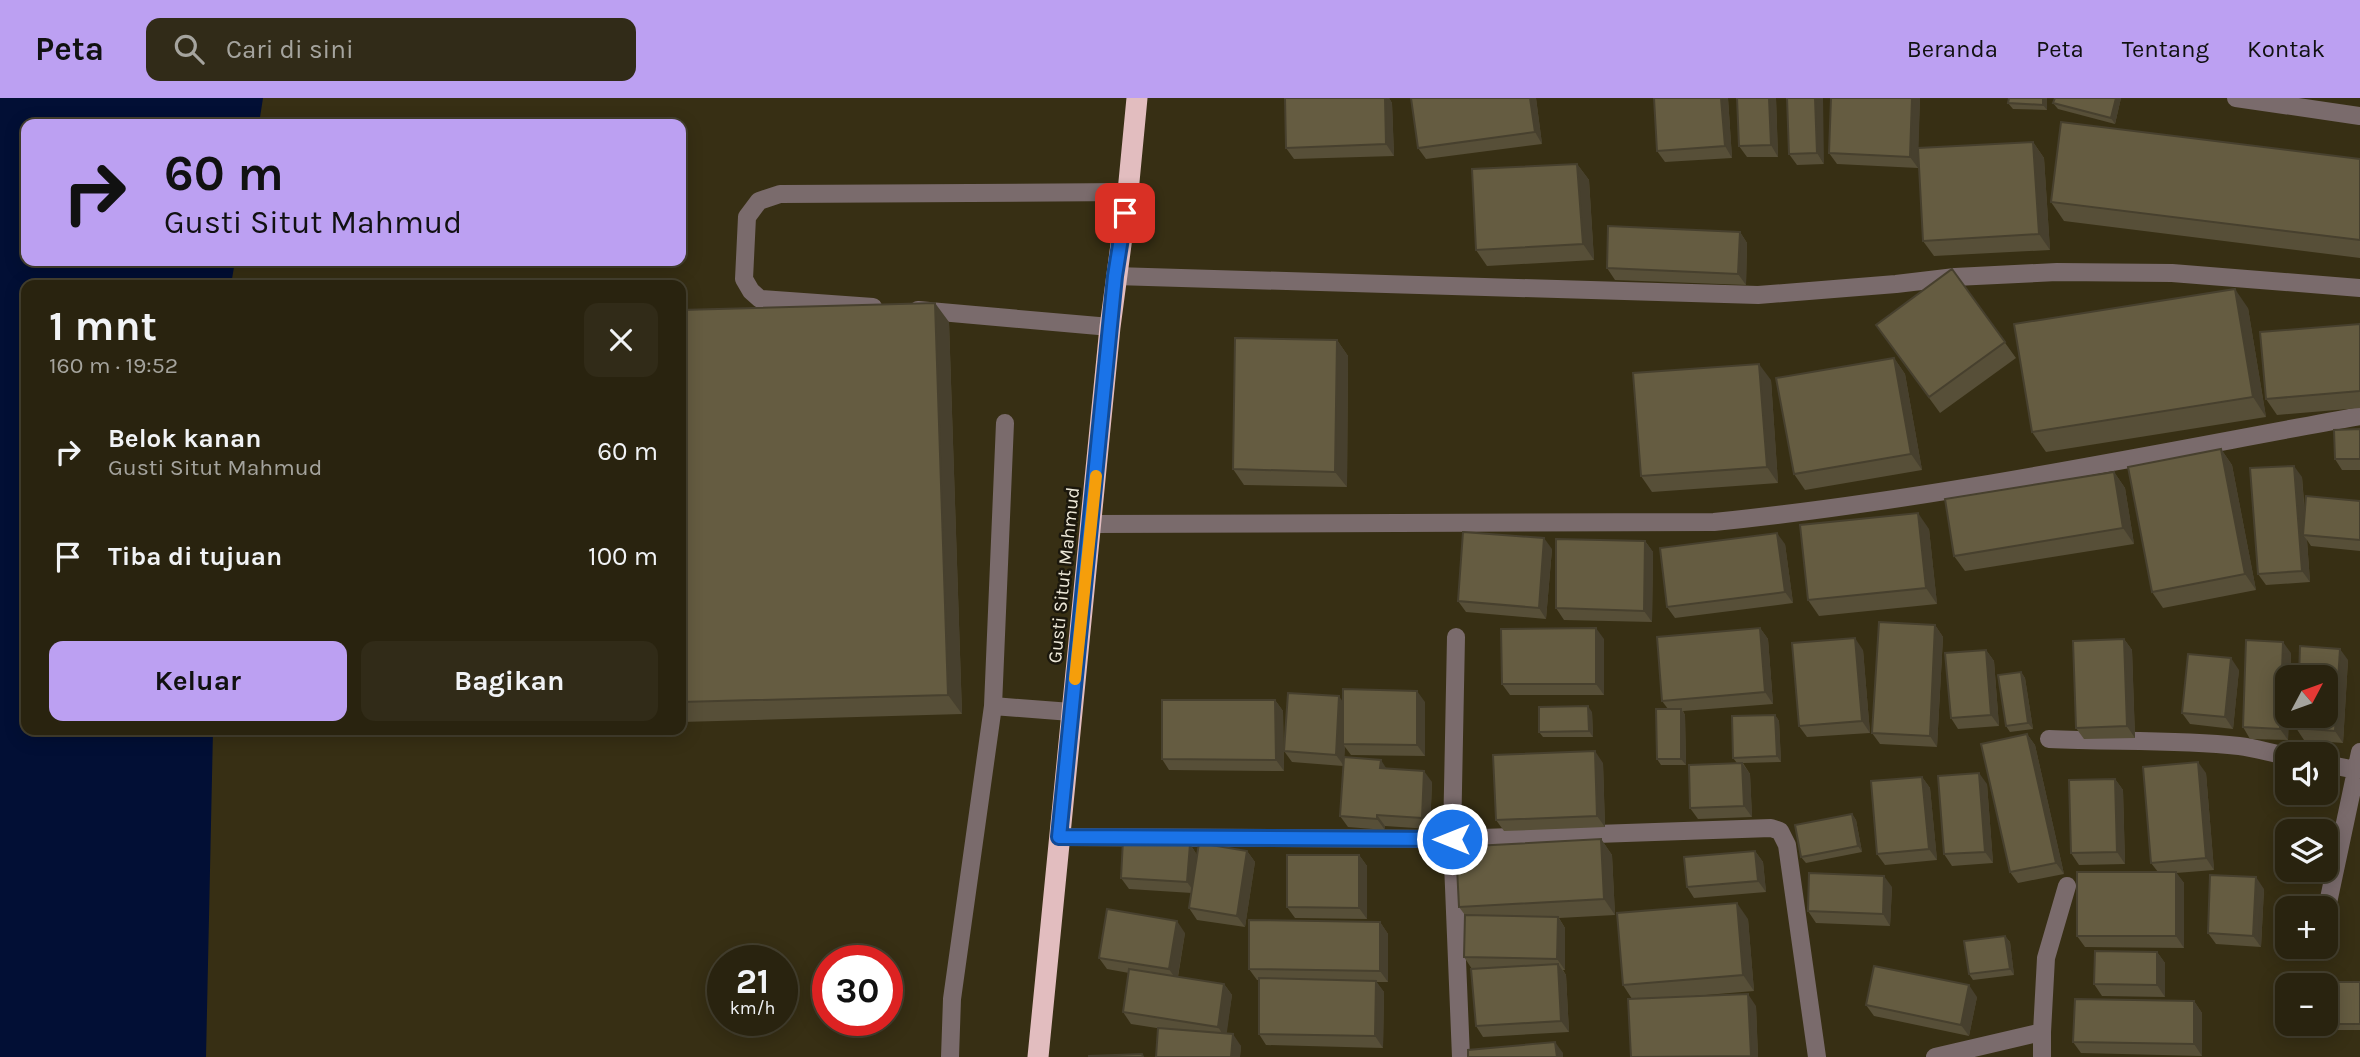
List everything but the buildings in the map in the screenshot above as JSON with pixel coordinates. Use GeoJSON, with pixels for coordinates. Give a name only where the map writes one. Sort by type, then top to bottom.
{"type":"FeatureCollection","features":[{"type":"Feature","properties":{"kind":"highway","name":"Gusti Situt Mahmud"},"geometry":{"type":"LineString","coordinates":[[1038,1057],[1115,276],[1128,192],[1136,98]]}},
{"type":"Feature","properties":{"kind":"street"},"geometry":{"type":"LineString","coordinates":[[2236,98],[2360,116]]}},
{"type":"Feature","properties":{"kind":"street"},"geometry":{"type":"LineString","coordinates":[[1110,327],[760,299],[744,279],[747,217],[759,201],[780,194],[1128,192]]}},
{"type":"Feature","properties":{"kind":"street"},"geometry":{"type":"LineString","coordinates":[[1115,276],[1758,295],[1968,276],[2057,272],[2172,273],[2360,288]]}},
{"type":"Feature","properties":{"kind":"street"},"geometry":{"type":"LineString","coordinates":[[1091,524],[1714,522],[1774,516],[2008,481],[2360,416]]}},
{"type":"Feature","properties":{"kind":"street"},"geometry":{"type":"LineString","coordinates":[[950,1057],[952,999],[993,706],[1005,423]]}},
{"type":"Feature","properties":{"kind":"street"},"geometry":{"type":"LineString","coordinates":[[1456,637],[1452,839],[1461,1057]]}},
{"type":"Feature","properties":{"kind":"street"},"geometry":{"type":"LineString","coordinates":[[993,706],[1071,712]]}},
{"type":"Feature","properties":{"kind":"street"},"geometry":{"type":"LineString","coordinates":[[2049,739],[2169,741],[2242,747],[2275,754]]}},
{"type":"Feature","properties":{"kind":"street"},"geometry":{"type":"LineString","coordinates":[[2329,896],[2360,752]]}},
{"type":"Feature","properties":{"kind":"street"},"geometry":{"type":"LineString","coordinates":[[2338,766],[2356,770]]}},
{"type":"Feature","properties":{"kind":"street"},"geometry":{"type":"LineString","coordinates":[[1059,837],[1452,839],[1771,828],[1780,831],[1787,845],[1817,1057]]}},
{"type":"Feature","properties":{"kind":"street"},"geometry":{"type":"LineString","coordinates":[[2042,1057],[2046,958],[2067,886]]}},
{"type":"Feature","properties":{"kind":"street"},"geometry":{"type":"LineString","coordinates":[[1935,1057],[2042,1032]]}},
{"type":"Feature","properties":{"kind":"water"},"geometry":{"type":"Polygon","coordinates":[[[0,98],[263,98],[260,119],[21,119],[21,266],[234,266],[232,280],[21,280],[21,735],[213,735],[206,1057],[0,1057],[0,98]]]}},
{"type":"Feature","properties":{"kind":"slow traffic"},"geometry":{"type":"LineString","coordinates":[[1075,679],[1096,476]]}},
{"type":"Feature","properties":{"kind":"route"},"geometry":{"type":"LineString","coordinates":[[1125,213],[1115,276],[1059,837],[1452,839]]}}]}
